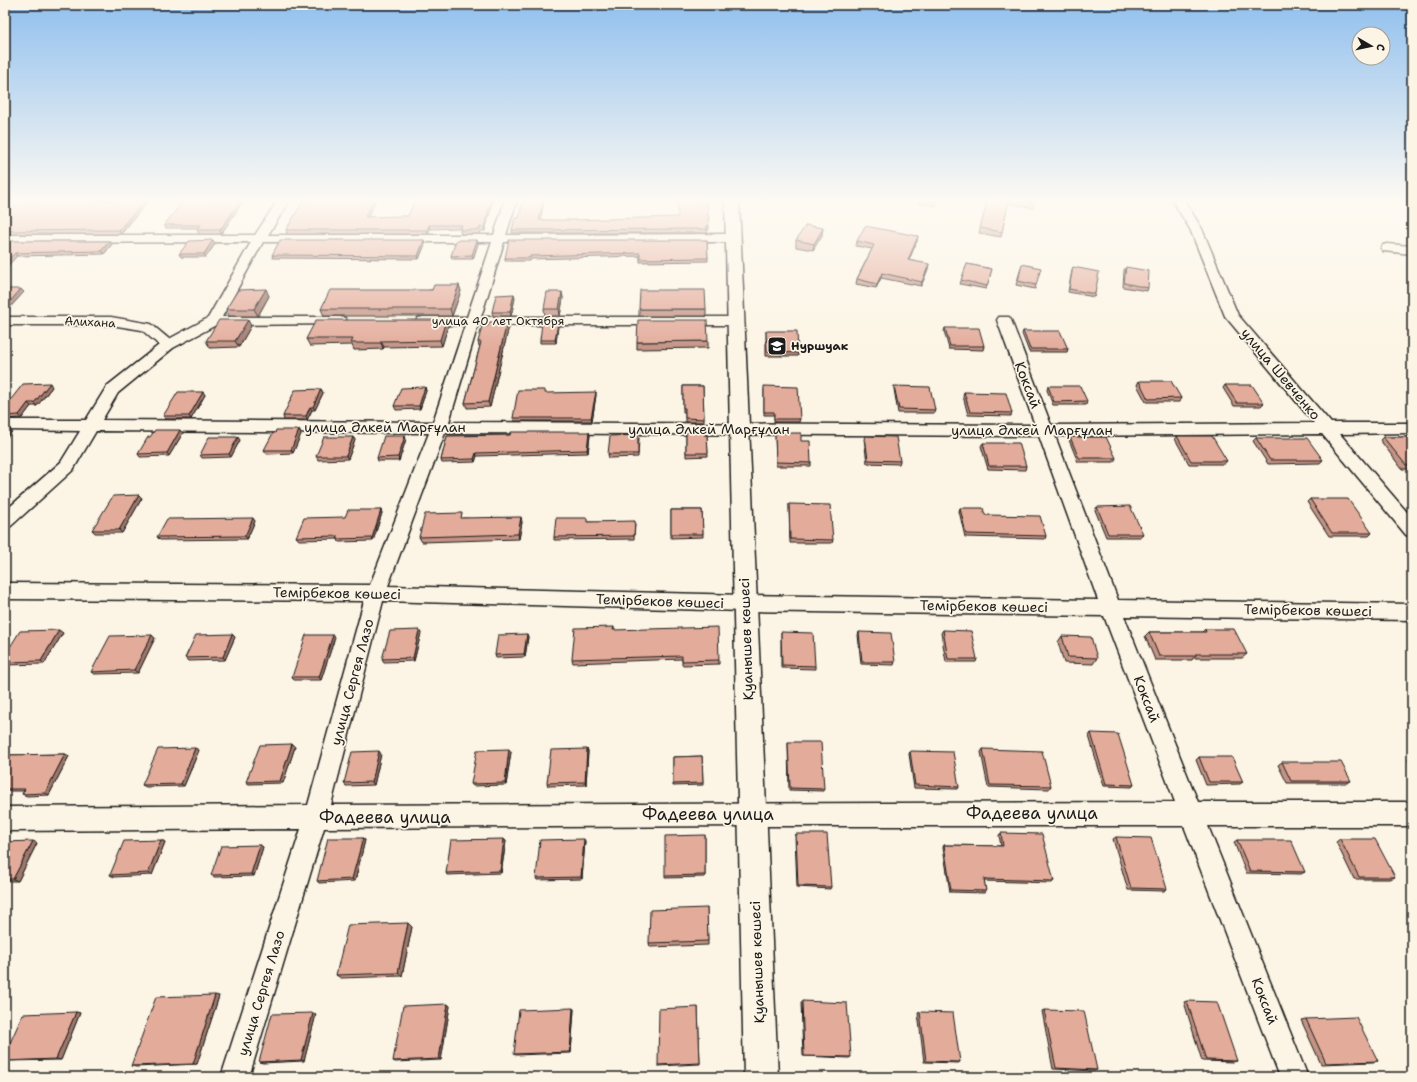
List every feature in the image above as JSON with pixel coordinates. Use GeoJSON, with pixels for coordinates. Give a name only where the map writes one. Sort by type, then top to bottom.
{"type":"FeatureCollection","features":[{"type":"Feature","properties":{"kind":"street"},"geometry":{"type":"LineString","coordinates":[[213,321],[253,250]]}},
{"type":"Feature","properties":{"kind":"street","name":"улица Сергея Лазо"},"geometry":{"type":"LineString","coordinates":[[235,1077],[316,817],[376,593],[439,428],[494,250]]}},
{"type":"Feature","properties":{"kind":"street","name":"Қуанышев көшесі"},"geometry":{"type":"LineString","coordinates":[[733,250],[761,1077]]}},
{"type":"Feature","properties":{"kind":"street","name":"улица Шевченко"},"geometry":{"type":"LineString","coordinates":[[1205,250],[1232,316],[1412,530]]}},
{"type":"Feature","properties":{"kind":"street","name":"Коксай"},"geometry":{"type":"LineString","coordinates":[[1004,320],[1111,608],[1294,1077]]}},
{"type":"Feature","properties":{"kind":"street","name":"Алихана"},"geometry":{"type":"LineString","coordinates":[[5,321],[111,322],[146,327],[168,345]]}},
{"type":"Feature","properties":{"kind":"street"},"geometry":{"type":"LineString","coordinates":[[5,521],[67,466],[112,390],[168,345],[213,321],[355,321]]}},
{"type":"Feature","properties":{"kind":"street","name":"улица 40 лет Октября"},"geometry":{"type":"LineString","coordinates":[[410,321],[735,321]]}},
{"type":"Feature","properties":{"kind":"street","name":"улица Әлкей Марғұлан"},"geometry":{"type":"LineString","coordinates":[[5,425],[1045,431],[1412,428]]}},
{"type":"Feature","properties":{"kind":"street","name":"Темірбеков көшесі"},"geometry":{"type":"LineString","coordinates":[[5,591],[376,593],[744,603],[1412,612]]}},
{"type":"Feature","properties":{"kind":"street","name":"Фадеева улица"},"geometry":{"type":"LineString","coordinates":[[5,819],[753,814],[1412,814]]}},
{"type":"Feature","properties":{"kind":"building"},"geometry":{"type":"Polygon","coordinates":[[[5,250],[101,250],[15,253],[5,263],[5,250]]]}},
{"type":"Feature","properties":{"kind":"building"},"geometry":{"type":"Polygon","coordinates":[[[182,250],[206,250],[204,254],[179,254],[182,250]]]}},
{"type":"Feature","properties":{"kind":"building"},"geometry":{"type":"Polygon","coordinates":[[[274,250],[420,250],[418,256],[272,255],[274,250]]]}},
{"type":"Feature","properties":{"kind":"building"},"geometry":{"type":"Polygon","coordinates":[[[453,250],[474,250],[472,255],[451,256],[453,250]]]}},
{"type":"Feature","properties":{"kind":"building"},"geometry":{"type":"Polygon","coordinates":[[[507,250],[708,250],[708,258],[640,259],[640,253],[505,258],[507,250]]]}},
{"type":"Feature","properties":{"kind":"building"},"geometry":{"type":"Polygon","coordinates":[[[871,250],[912,250],[908,260],[929,264],[922,282],[882,273],[877,284],[857,279],[871,250]]]}},
{"type":"Feature","properties":{"kind":"building"},"geometry":{"type":"Polygon","coordinates":[[[967,264],[992,269],[987,286],[961,280],[967,264]]]}},
{"type":"Feature","properties":{"kind":"building"},"geometry":{"type":"Polygon","coordinates":[[[1022,264],[1041,268],[1036,285],[1018,281],[1022,264]]]}},
{"type":"Feature","properties":{"kind":"building"},"geometry":{"type":"Polygon","coordinates":[[[1073,267],[1099,272],[1095,294],[1069,289],[1073,267]]]}},
{"type":"Feature","properties":{"kind":"building"},"geometry":{"type":"Polygon","coordinates":[[[1126,267],[1149,271],[1148,288],[1124,283],[1126,267]]]}},
{"type":"Feature","properties":{"kind":"building"},"geometry":{"type":"Polygon","coordinates":[[[434,285],[459,285],[450,309],[321,309],[330,290],[432,290],[434,285]]]}},
{"type":"Feature","properties":{"kind":"building"},"geometry":{"type":"Polygon","coordinates":[[[5,289],[21,289],[5,307],[5,289]]]}},
{"type":"Feature","properties":{"kind":"building"},"geometry":{"type":"Polygon","coordinates":[[[266,289],[254,309],[226,309],[238,290],[266,289]]]}},
{"type":"Feature","properties":{"kind":"building"},"geometry":{"type":"Polygon","coordinates":[[[640,290],[705,290],[706,309],[639,309],[640,290]]]}},
{"type":"Feature","properties":{"kind":"building"},"geometry":{"type":"Polygon","coordinates":[[[547,292],[562,292],[559,309],[544,309],[547,292]]]}},
{"type":"Feature","properties":{"kind":"building"},"geometry":{"type":"Polygon","coordinates":[[[514,294],[510,312],[492,312],[496,295],[514,294]]]}},
{"type":"Feature","properties":{"kind":"building"},"geometry":{"type":"Polygon","coordinates":[[[219,320],[248,320],[235,341],[206,341],[219,320]]]}},
{"type":"Feature","properties":{"kind":"building"},"geometry":{"type":"Polygon","coordinates":[[[316,320],[446,320],[440,340],[351,343],[353,339],[306,339],[316,320]]]}},
{"type":"Feature","properties":{"kind":"building"},"geometry":{"type":"Polygon","coordinates":[[[638,320],[707,320],[708,341],[637,342],[638,320]]]}},
{"type":"Feature","properties":{"kind":"building"},"geometry":{"type":"Polygon","coordinates":[[[489,322],[507,322],[488,402],[465,403],[481,342],[478,342],[482,326],[488,326],[489,322]]]}},
{"type":"Feature","properties":{"kind":"building"},"geometry":{"type":"Polygon","coordinates":[[[542,323],[558,323],[555,340],[540,340],[542,323]]]}},
{"type":"Feature","properties":{"kind":"building"},"geometry":{"type":"Polygon","coordinates":[[[945,328],[979,328],[984,346],[950,346],[945,328]]]}},
{"type":"Feature","properties":{"kind":"building"},"geometry":{"type":"Polygon","coordinates":[[[766,331],[797,331],[798,353],[767,352],[766,331]]]}},
{"type":"Feature","properties":{"kind":"building"},"geometry":{"type":"Polygon","coordinates":[[[1023,331],[1060,331],[1068,349],[1030,349],[1023,331]]]}},
{"type":"Feature","properties":{"kind":"building"},"geometry":{"type":"Polygon","coordinates":[[[1139,381],[1171,381],[1181,398],[1148,399],[1139,381]]]}},
{"type":"Feature","properties":{"kind":"building"},"geometry":{"type":"Polygon","coordinates":[[[50,383],[34,403],[28,403],[19,415],[5,416],[5,407],[23,384],[50,383]]]}},
{"type":"Feature","properties":{"kind":"building"},"geometry":{"type":"Polygon","coordinates":[[[1225,385],[1252,385],[1264,403],[1237,403],[1225,385]]]}},
{"type":"Feature","properties":{"kind":"building"},"geometry":{"type":"Polygon","coordinates":[[[683,386],[703,386],[704,419],[685,418],[685,408],[683,408],[683,386]]]}},
{"type":"Feature","properties":{"kind":"building"},"geometry":{"type":"Polygon","coordinates":[[[764,386],[798,387],[800,419],[774,419],[774,412],[764,412],[764,386]]]}},
{"type":"Feature","properties":{"kind":"building"},"geometry":{"type":"Polygon","coordinates":[[[894,386],[930,387],[935,410],[899,409],[894,386]]]}},
{"type":"Feature","properties":{"kind":"building"},"geometry":{"type":"Polygon","coordinates":[[[1048,386],[1080,386],[1087,401],[1054,402],[1048,386]]]}},
{"type":"Feature","properties":{"kind":"building"},"geometry":{"type":"Polygon","coordinates":[[[425,387],[419,406],[394,406],[401,388],[425,387]]]}},
{"type":"Feature","properties":{"kind":"building"},"geometry":{"type":"Polygon","coordinates":[[[321,389],[313,407],[310,407],[306,416],[283,416],[295,390],[321,389]]]}},
{"type":"Feature","properties":{"kind":"building"},"geometry":{"type":"Polygon","coordinates":[[[518,390],[545,390],[545,393],[596,392],[591,418],[513,418],[518,390]]]}},
{"type":"Feature","properties":{"kind":"building"},"geometry":{"type":"Polygon","coordinates":[[[178,392],[203,392],[189,416],[163,416],[178,392]]]}},
{"type":"Feature","properties":{"kind":"building"},"geometry":{"type":"Polygon","coordinates":[[[964,392],[1006,393],[1012,413],[970,412],[964,392]]]}},
{"type":"Feature","properties":{"kind":"building"},"geometry":{"type":"Polygon","coordinates":[[[155,430],[180,430],[167,453],[138,454],[148,437],[150,437],[155,430]]]}},
{"type":"Feature","properties":{"kind":"building"},"geometry":{"type":"Polygon","coordinates":[[[276,430],[299,430],[291,450],[264,450],[276,430]]]}},
{"type":"Feature","properties":{"kind":"building"},"geometry":{"type":"Polygon","coordinates":[[[511,432],[589,432],[587,450],[476,453],[474,459],[441,460],[447,436],[510,435],[511,432]]]}},
{"type":"Feature","properties":{"kind":"building"},"geometry":{"type":"Polygon","coordinates":[[[686,432],[704,433],[704,435],[707,435],[708,453],[686,453],[686,432]]]}},
{"type":"Feature","properties":{"kind":"building"},"geometry":{"type":"Polygon","coordinates":[[[775,433],[801,433],[801,441],[810,441],[811,463],[776,462],[775,433]]]}},
{"type":"Feature","properties":{"kind":"building"},"geometry":{"type":"Polygon","coordinates":[[[638,435],[638,454],[608,454],[610,436],[638,435]]]}},
{"type":"Feature","properties":{"kind":"building"},"geometry":{"type":"Polygon","coordinates":[[[384,436],[405,436],[398,457],[377,458],[384,436]]]}},
{"type":"Feature","properties":{"kind":"building"},"geometry":{"type":"Polygon","coordinates":[[[865,436],[896,437],[900,461],[868,460],[865,436]]]}},
{"type":"Feature","properties":{"kind":"building"},"geometry":{"type":"Polygon","coordinates":[[[1177,436],[1212,436],[1227,461],[1191,461],[1177,436]]]}},
{"type":"Feature","properties":{"kind":"building"},"geometry":{"type":"Polygon","coordinates":[[[209,437],[238,437],[229,454],[200,455],[209,437]]]}},
{"type":"Feature","properties":{"kind":"building"},"geometry":{"type":"Polygon","coordinates":[[[324,437],[353,437],[346,456],[316,456],[324,437]]]}},
{"type":"Feature","properties":{"kind":"building"},"geometry":{"type":"Polygon","coordinates":[[[1070,437],[1106,437],[1116,458],[1079,458],[1070,437]]]}},
{"type":"Feature","properties":{"kind":"building"},"geometry":{"type":"Polygon","coordinates":[[[1383,437],[1412,437],[1412,465],[1406,465],[1383,437]]]}},
{"type":"Feature","properties":{"kind":"building"},"geometry":{"type":"Polygon","coordinates":[[[1256,438],[1307,438],[1323,460],[1270,460],[1256,438]]]}},
{"type":"Feature","properties":{"kind":"building"},"geometry":{"type":"Polygon","coordinates":[[[983,443],[1019,443],[1026,466],[989,466],[983,443]]]}},
{"type":"Feature","properties":{"kind":"building"},"geometry":{"type":"Polygon","coordinates":[[[139,495],[119,530],[92,530],[113,496],[139,495]]]}},
{"type":"Feature","properties":{"kind":"building"},"geometry":{"type":"Polygon","coordinates":[[[1310,499],[1348,499],[1372,533],[1332,533],[1310,499]]]}},
{"type":"Feature","properties":{"kind":"building"},"geometry":{"type":"Polygon","coordinates":[[[789,504],[830,505],[833,540],[790,539],[789,504]]]}},
{"type":"Feature","properties":{"kind":"building"},"geometry":{"type":"Polygon","coordinates":[[[1130,506],[1143,534],[1108,534],[1097,507],[1130,506]]]}},
{"type":"Feature","properties":{"kind":"building"},"geometry":{"type":"Polygon","coordinates":[[[960,508],[983,508],[985,515],[1040,516],[1046,536],[966,534],[960,508]]]}},
{"type":"Feature","properties":{"kind":"building"},"geometry":{"type":"Polygon","coordinates":[[[348,510],[381,510],[372,538],[337,539],[338,536],[296,537],[304,518],[345,517],[348,510]]]}},
{"type":"Feature","properties":{"kind":"building"},"geometry":{"type":"Polygon","coordinates":[[[671,510],[702,510],[703,534],[671,534],[671,510]]]}},
{"type":"Feature","properties":{"kind":"building"},"geometry":{"type":"Polygon","coordinates":[[[462,513],[461,518],[521,517],[518,534],[419,537],[425,514],[462,513]]]}},
{"type":"Feature","properties":{"kind":"building"},"geometry":{"type":"Polygon","coordinates":[[[253,518],[245,536],[157,537],[167,519],[253,518]]]}},
{"type":"Feature","properties":{"kind":"building"},"geometry":{"type":"Polygon","coordinates":[[[556,518],[587,518],[587,522],[635,521],[634,536],[554,537],[556,518]]]}},
{"type":"Feature","properties":{"kind":"building"},"geometry":{"type":"Polygon","coordinates":[[[614,627],[613,630],[718,627],[719,660],[682,661],[682,656],[572,659],[575,628],[614,627]]]}},
{"type":"Feature","properties":{"kind":"building"},"geometry":{"type":"Polygon","coordinates":[[[1205,629],[1234,629],[1247,654],[1159,656],[1149,632],[1206,632],[1205,629]]]}},
{"type":"Feature","properties":{"kind":"building"},"geometry":{"type":"Polygon","coordinates":[[[59,630],[41,661],[5,662],[5,655],[20,631],[59,630]]]}},
{"type":"Feature","properties":{"kind":"building"},"geometry":{"type":"Polygon","coordinates":[[[419,630],[413,658],[382,659],[390,631],[419,630]]]}},
{"type":"Feature","properties":{"kind":"building"},"geometry":{"type":"Polygon","coordinates":[[[943,630],[971,631],[977,659],[948,659],[943,630]]]}},
{"type":"Feature","properties":{"kind":"building"},"geometry":{"type":"Polygon","coordinates":[[[781,632],[813,633],[815,666],[782,665],[781,632]]]}},
{"type":"Feature","properties":{"kind":"building"},"geometry":{"type":"Polygon","coordinates":[[[859,632],[891,633],[895,662],[862,662],[859,632]]]}},
{"type":"Feature","properties":{"kind":"building"},"geometry":{"type":"Polygon","coordinates":[[[232,634],[223,657],[185,658],[196,635],[232,634]]]}},
{"type":"Feature","properties":{"kind":"building"},"geometry":{"type":"Polygon","coordinates":[[[527,634],[524,654],[495,655],[498,635],[527,634]]]}},
{"type":"Feature","properties":{"kind":"building"},"geometry":{"type":"Polygon","coordinates":[[[152,635],[134,670],[91,672],[110,636],[152,635]]]}},
{"type":"Feature","properties":{"kind":"building"},"geometry":{"type":"Polygon","coordinates":[[[306,635],[333,635],[319,677],[292,677],[306,635]]]}},
{"type":"Feature","properties":{"kind":"building"},"geometry":{"type":"Polygon","coordinates":[[[1062,636],[1091,637],[1097,658],[1068,657],[1062,636]]]}},
{"type":"Feature","properties":{"kind":"building"},"geometry":{"type":"Polygon","coordinates":[[[1091,733],[1118,734],[1134,785],[1106,784],[1091,733]]]}},
{"type":"Feature","properties":{"kind":"building"},"geometry":{"type":"Polygon","coordinates":[[[788,742],[821,742],[824,789],[790,788],[788,742]]]}},
{"type":"Feature","properties":{"kind":"building"},"geometry":{"type":"Polygon","coordinates":[[[292,744],[280,781],[246,782],[260,745],[292,744]]]}},
{"type":"Feature","properties":{"kind":"building"},"geometry":{"type":"Polygon","coordinates":[[[195,748],[181,784],[142,785],[158,749],[195,748]]]}},
{"type":"Feature","properties":{"kind":"building"},"geometry":{"type":"Polygon","coordinates":[[[509,749],[505,783],[471,784],[477,750],[509,749]]]}},
{"type":"Feature","properties":{"kind":"building"},"geometry":{"type":"Polygon","coordinates":[[[587,749],[585,782],[547,783],[551,750],[587,749]]]}},
{"type":"Feature","properties":{"kind":"building"},"geometry":{"type":"Polygon","coordinates":[[[983,749],[1042,751],[1051,786],[990,785],[983,749]]]}},
{"type":"Feature","properties":{"kind":"building"},"geometry":{"type":"Polygon","coordinates":[[[379,751],[372,782],[344,783],[352,752],[379,751]]]}},
{"type":"Feature","properties":{"kind":"building"},"geometry":{"type":"Polygon","coordinates":[[[910,751],[953,752],[959,787],[915,785],[910,751]]]}},
{"type":"Feature","properties":{"kind":"building"},"geometry":{"type":"Polygon","coordinates":[[[65,754],[45,793],[22,794],[25,789],[5,789],[5,755],[65,754]]]}},
{"type":"Feature","properties":{"kind":"building"},"geometry":{"type":"Polygon","coordinates":[[[702,756],[703,783],[673,784],[673,757],[702,756]]]}},
{"type":"Feature","properties":{"kind":"building"},"geometry":{"type":"Polygon","coordinates":[[[1199,757],[1232,757],[1243,782],[1209,782],[1199,757]]]}},
{"type":"Feature","properties":{"kind":"building"},"geometry":{"type":"Polygon","coordinates":[[[1282,762],[1341,762],[1351,781],[1291,781],[1282,762]]]}},
{"type":"Feature","properties":{"kind":"building"},"geometry":{"type":"Polygon","coordinates":[[[1001,833],[1042,834],[1054,881],[984,879],[986,891],[951,890],[944,845],[1003,846],[1001,833]]]}},
{"type":"Feature","properties":{"kind":"building"},"geometry":{"type":"Polygon","coordinates":[[[796,834],[827,834],[831,887],[798,886],[796,834]]]}},
{"type":"Feature","properties":{"kind":"building"},"geometry":{"type":"Polygon","coordinates":[[[705,835],[705,875],[665,876],[665,836],[705,835]]]}},
{"type":"Feature","properties":{"kind":"building"},"geometry":{"type":"Polygon","coordinates":[[[1116,837],[1151,838],[1167,889],[1131,888],[1116,837]]]}},
{"type":"Feature","properties":{"kind":"building"},"geometry":{"type":"Polygon","coordinates":[[[328,838],[363,838],[352,879],[317,881],[328,838]]]}},
{"type":"Feature","properties":{"kind":"building"},"geometry":{"type":"Polygon","coordinates":[[[504,839],[500,871],[446,873],[451,840],[504,839]]]}},
{"type":"Feature","properties":{"kind":"building"},"geometry":{"type":"Polygon","coordinates":[[[584,839],[581,877],[536,878],[540,840],[584,839]]]}},
{"type":"Feature","properties":{"kind":"building"},"geometry":{"type":"Polygon","coordinates":[[[1340,839],[1375,839],[1395,877],[1359,877],[1340,839]]]}},
{"type":"Feature","properties":{"kind":"building"},"geometry":{"type":"Polygon","coordinates":[[[161,840],[148,873],[110,875],[124,841],[161,840]]]}},
{"type":"Feature","properties":{"kind":"building"},"geometry":{"type":"Polygon","coordinates":[[[1237,840],[1291,840],[1305,872],[1250,871],[1237,840]]]}},
{"type":"Feature","properties":{"kind":"building"},"geometry":{"type":"Polygon","coordinates":[[[33,841],[13,879],[5,879],[5,842],[33,841]]]}},
{"type":"Feature","properties":{"kind":"building"},"geometry":{"type":"Polygon","coordinates":[[[260,845],[251,874],[211,875],[221,846],[260,845]]]}},
{"type":"Feature","properties":{"kind":"building"},"geometry":{"type":"Polygon","coordinates":[[[707,908],[708,941],[649,943],[650,910],[707,908]]]}},
{"type":"Feature","properties":{"kind":"building"},"geometry":{"type":"Polygon","coordinates":[[[408,923],[398,973],[336,975],[348,925],[408,923]]]}},
{"type":"Feature","properties":{"kind":"building"},"geometry":{"type":"Polygon","coordinates":[[[215,995],[193,1064],[131,1066],[156,997],[215,995]]]}},
{"type":"Feature","properties":{"kind":"building"},"geometry":{"type":"Polygon","coordinates":[[[802,1001],[847,1003],[851,1057],[804,1056],[802,1001]]]}},
{"type":"Feature","properties":{"kind":"building"},"geometry":{"type":"Polygon","coordinates":[[[1187,1001],[1217,1002],[1237,1061],[1206,1060],[1187,1001]]]}},
{"type":"Feature","properties":{"kind":"building"},"geometry":{"type":"Polygon","coordinates":[[[448,1004],[439,1059],[393,1061],[403,1006],[448,1004]]]}},
{"type":"Feature","properties":{"kind":"building"},"geometry":{"type":"Polygon","coordinates":[[[698,1007],[700,1063],[658,1065],[659,1009],[698,1007]]]}},
{"type":"Feature","properties":{"kind":"building"},"geometry":{"type":"Polygon","coordinates":[[[573,1008],[570,1052],[514,1054],[519,1010],[573,1008]]]}},
{"type":"Feature","properties":{"kind":"building"},"geometry":{"type":"Polygon","coordinates":[[[1044,1010],[1084,1011],[1097,1070],[1056,1068],[1044,1010]]]}},
{"type":"Feature","properties":{"kind":"building"},"geometry":{"type":"Polygon","coordinates":[[[76,1012],[56,1059],[5,1061],[5,1054],[23,1014],[76,1012]]]}},
{"type":"Feature","properties":{"kind":"building"},"geometry":{"type":"Polygon","coordinates":[[[920,1012],[953,1013],[960,1062],[926,1061],[920,1012]]]}},
{"type":"Feature","properties":{"kind":"building"},"geometry":{"type":"Polygon","coordinates":[[[313,1013],[301,1060],[259,1062],[272,1014],[313,1013]]]}},
{"type":"Feature","properties":{"kind":"building"},"geometry":{"type":"Polygon","coordinates":[[[1356,1017],[1378,1061],[1326,1063],[1306,1019],[1356,1017]]]}},
{"type":"Feature","properties":{"kind":"place","name":"Нуршуак"},"geometry":{"type":"Point","coordinates":[777,346]}}]}
